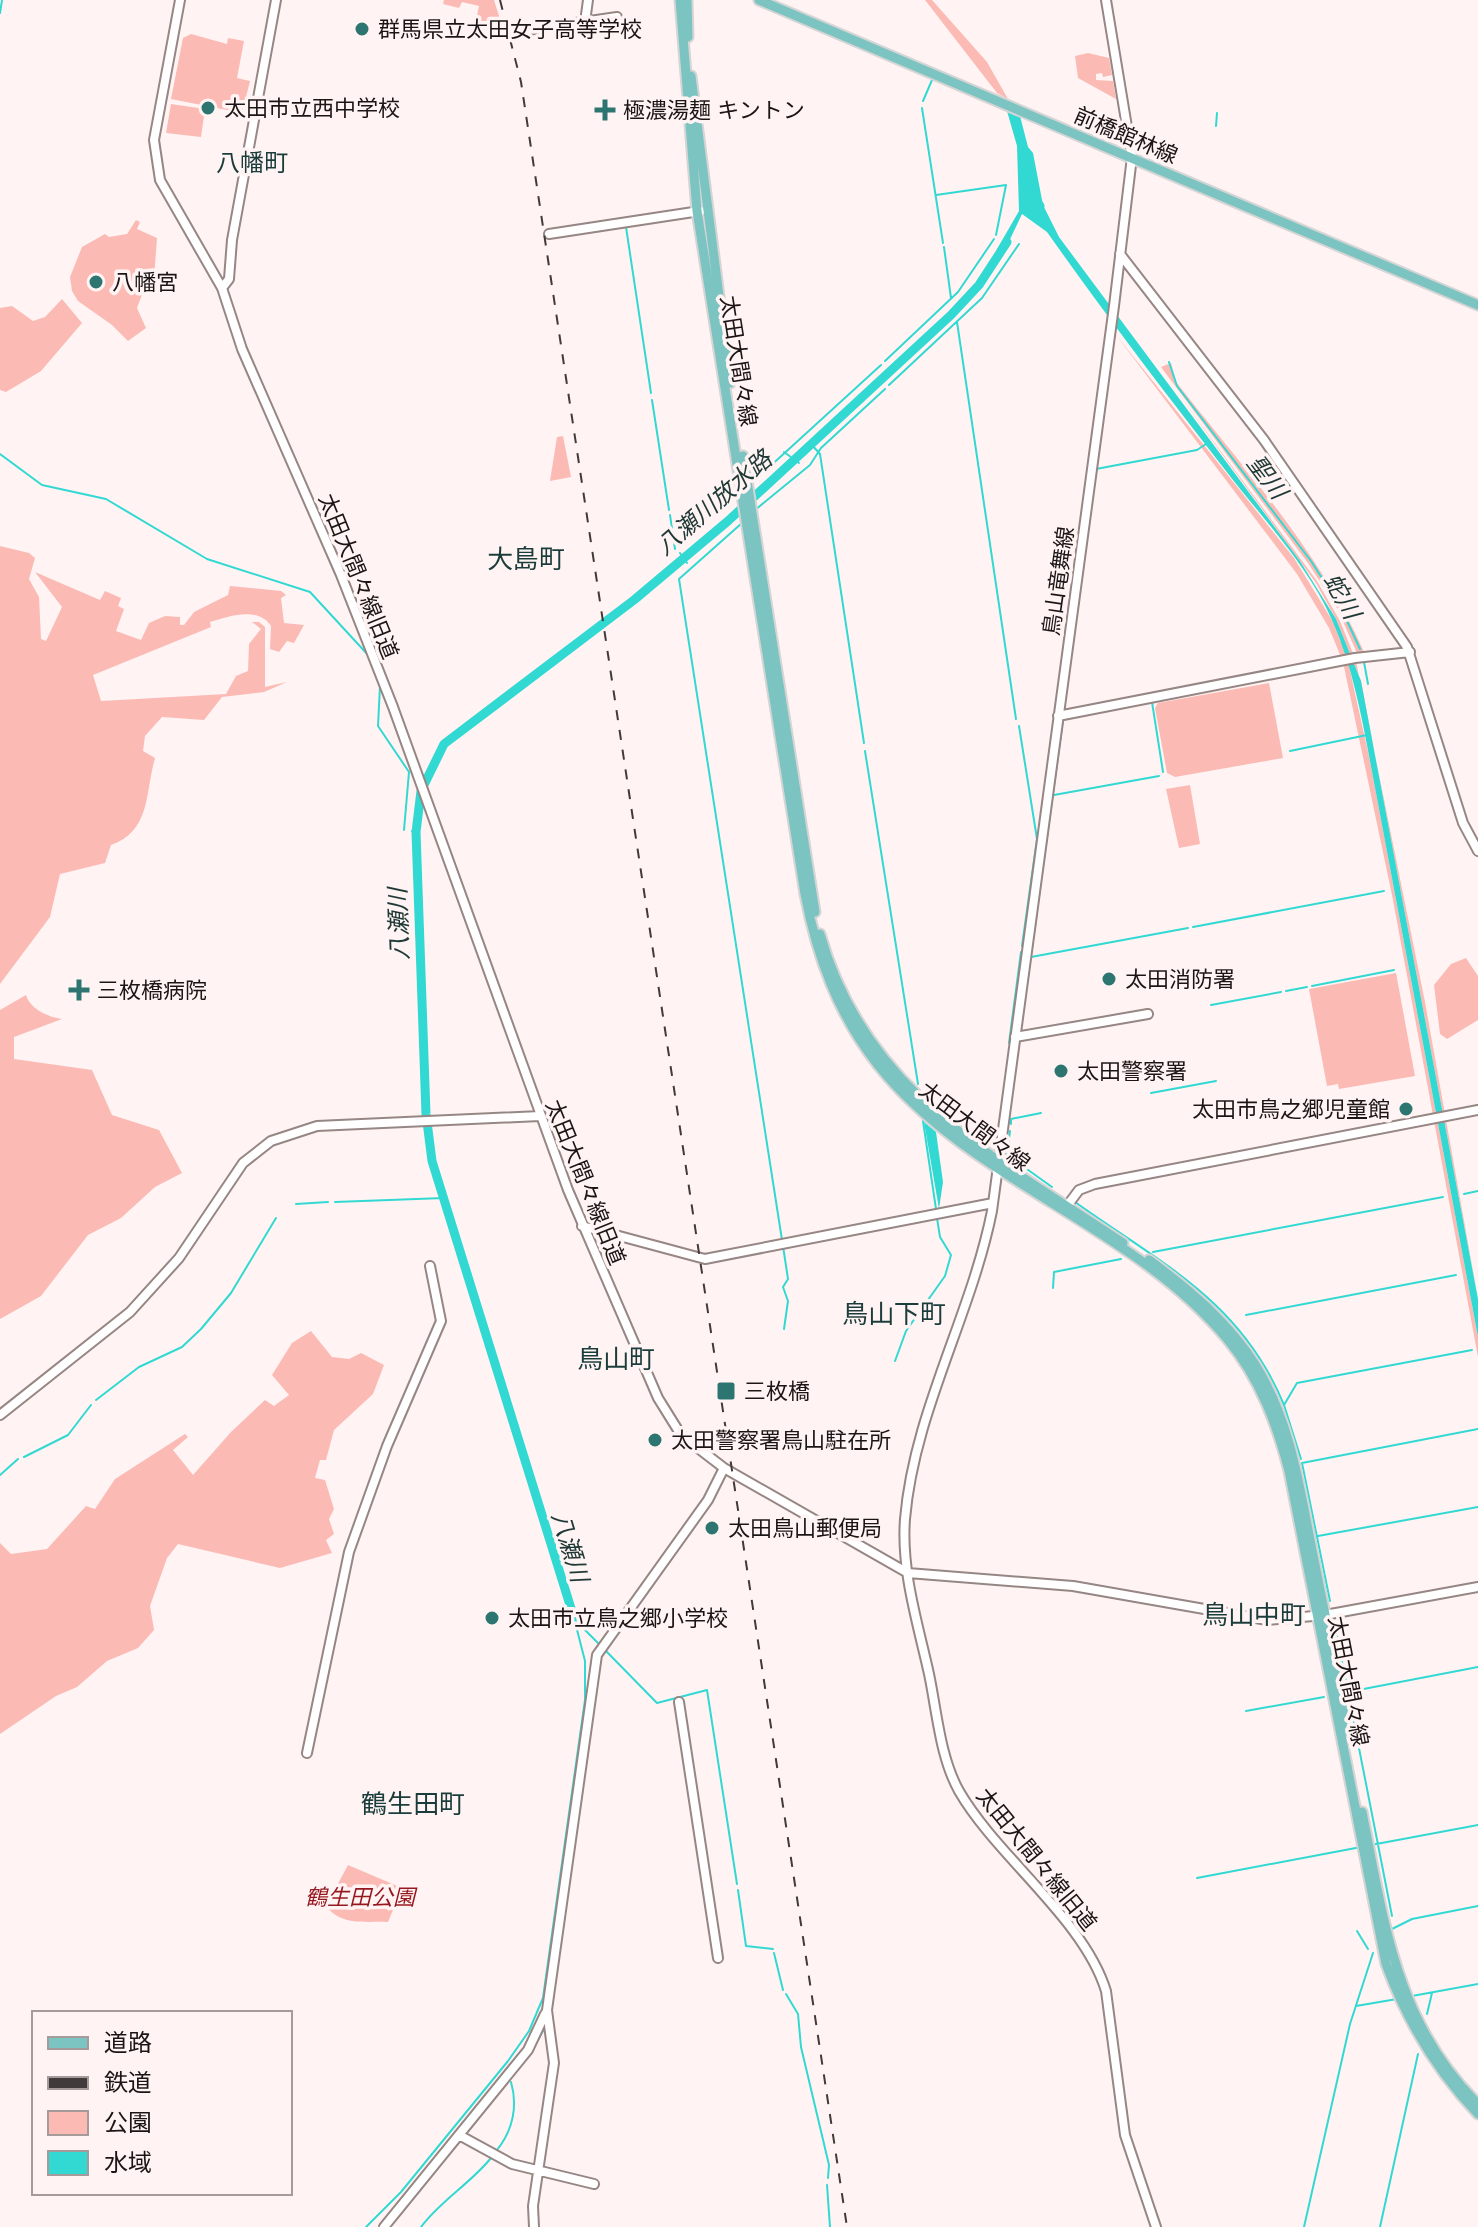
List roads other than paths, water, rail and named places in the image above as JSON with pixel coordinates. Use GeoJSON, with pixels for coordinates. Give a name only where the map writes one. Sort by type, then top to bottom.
{"type":"FeatureCollection","features":[{"type":"Feature","properties":{"kind":"main road","name":"太田大間々線"},"geometry":{"type":"LineString","coordinates":[[680,0],[701,210],[805,894],[826,975],[858,1037],[900,1090],[964,1145],[1067,1206],[1171,1277],[1204,1304],[1232,1334],[1256,1367],[1288,1440],[1386,1964],[1420,2039],[1450,2083],[1478,2114]]}},
{"type":"Feature","properties":{"kind":"main road","name":"太田大間々線"},"geometry":{"type":"LineString","coordinates":[[687,0],[701,210]]}},
{"type":"Feature","properties":{"kind":"main road","name":"前橋館林線"},"geometry":{"type":"LineString","coordinates":[[759,0],[1478,305]]}},
{"type":"Feature","properties":{"kind":"main road","name":"太田大間々線"},"geometry":{"type":"LineString","coordinates":[[998,1164],[1168,1283],[1229,1342],[1266,1401],[1279,1432],[1321,1615],[1393,1964],[1426,2036],[1454,2078],[1478,2104]]}},
{"type":"Feature","properties":{"kind":"street","name":"太田大間々線旧道"},"geometry":{"type":"LineString","coordinates":[[180,0],[155,131],[154,159],[169,199],[222,288],[241,346],[341,575],[426,797],[582,1226],[673,1425],[691,1446],[908,1573],[946,1759],[958,1788],[1081,1942],[1102,1979],[1125,2135],[1156,2227]]}},
{"type":"Feature","properties":{"kind":"street"},"geometry":{"type":"LineString","coordinates":[[222,288],[228,281],[232,240],[276,0]]}},
{"type":"Feature","properties":{"kind":"street"},"geometry":{"type":"LineString","coordinates":[[585,22],[588,0]]}},
{"type":"Feature","properties":{"kind":"street","name":"鳥山竜舞線"},"geometry":{"type":"LineString","coordinates":[[908,1573],[905,1520],[916,1450],[980,1266],[993,1203],[1120,254],[1132,157],[1106,0]]}},
{"type":"Feature","properties":{"kind":"street"},"geometry":{"type":"LineString","coordinates":[[514,32],[617,17]]}},
{"type":"Feature","properties":{"kind":"street"},"geometry":{"type":"LineString","coordinates":[[549,234],[701,210]]}},
{"type":"Feature","properties":{"kind":"street"},"geometry":{"type":"LineString","coordinates":[[1120,254],[1264,440],[1410,652],[1463,823],[1478,851]]}},
{"type":"Feature","properties":{"kind":"street"},"geometry":{"type":"LineString","coordinates":[[1058,716],[1355,658],[1410,652]]}},
{"type":"Feature","properties":{"kind":"street"},"geometry":{"type":"LineString","coordinates":[[1148,1014],[1015,1034],[1119,1015],[1148,1014]]}},
{"type":"Feature","properties":{"kind":"street"},"geometry":{"type":"LineString","coordinates":[[1067,1206],[1079,1190],[1095,1184],[1478,1110]]}},
{"type":"Feature","properties":{"kind":"street"},"geometry":{"type":"LineString","coordinates":[[0,1415],[130,1312],[149,1293],[179,1258],[243,1163],[261,1147],[305,1128],[540,1116]]}},
{"type":"Feature","properties":{"kind":"street"},"geometry":{"type":"LineString","coordinates":[[582,1226],[705,1259],[993,1203]]}},
{"type":"Feature","properties":{"kind":"street"},"geometry":{"type":"LineString","coordinates":[[307,1753],[349,1552],[387,1446],[441,1321],[430,1266]]}},
{"type":"Feature","properties":{"kind":"street"},"geometry":{"type":"LineString","coordinates":[[534,2227],[538,2172],[554,2063],[547,2010],[597,1655],[672,1552],[724,1468]]}},
{"type":"Feature","properties":{"kind":"street"},"geometry":{"type":"LineString","coordinates":[[908,1573],[1060,1584],[1248,1620],[1321,1615],[1478,1587]]}},
{"type":"Feature","properties":{"kind":"street"},"geometry":{"type":"LineString","coordinates":[[679,1702],[718,1958]]}},
{"type":"Feature","properties":{"kind":"street"},"geometry":{"type":"LineString","coordinates":[[384,2227],[528,2050],[547,2010]]}},
{"type":"Feature","properties":{"kind":"street"},"geometry":{"type":"LineString","coordinates":[[459,2135],[505,2161],[594,2184]]}},
{"type":"Feature","properties":{"kind":"water"},"geometry":{"type":"Polygon","coordinates":[[[1007,111],[1020,116],[1028,147],[1033,153],[1043,205],[1059,237],[1300,561],[1336,619],[1361,681],[1478,1299],[1478,1337],[1363,725],[1339,637],[1322,600],[1284,542],[1158,383],[1047,232],[1022,214],[1004,252],[997,249],[1019,211],[1017,146],[1007,111]]]}},
{"type":"Feature","properties":{"kind":"water"},"geometry":{"type":"Polygon","coordinates":[[[924,1122],[936,1132],[943,1182],[939,1209],[924,1122]]]}},
{"type":"Feature","properties":{"kind":"waterway","name":"八瀬川"},"geometry":{"type":"LineString","coordinates":[[0,13],[2,0]]}},
{"type":"Feature","properties":{"kind":"waterway"},"geometry":{"type":"LineString","coordinates":[[923,101],[932,80]]}},
{"type":"Feature","properties":{"kind":"waterway"},"geometry":{"type":"LineString","coordinates":[[922,108],[943,243]]}},
{"type":"Feature","properties":{"kind":"waterway","name":"聖川"},"geometry":{"type":"LineString","coordinates":[[1216,126],[1217,113]]}},
{"type":"Feature","properties":{"kind":"waterway","name":"蛇川"},"geometry":{"type":"LineString","coordinates":[[1023,183],[1040,206]]}},
{"type":"Feature","properties":{"kind":"waterway"},"geometry":{"type":"LineString","coordinates":[[936,195],[1006,185],[996,235]]}},
{"type":"Feature","properties":{"kind":"waterway"},"geometry":{"type":"LineString","coordinates":[[626,227],[651,393]]}},
{"type":"Feature","properties":{"kind":"waterway"},"geometry":{"type":"LineString","coordinates":[[885,361],[958,292],[994,239]]}},
{"type":"Feature","properties":{"kind":"waterway","name":"八瀬川放水路"},"geometry":{"type":"LineString","coordinates":[[574,1618],[432,1161],[426,1114],[416,832],[421,791],[444,744],[634,600],[728,521],[951,315],[979,285],[1007,242]]}},
{"type":"Feature","properties":{"kind":"waterway"},"geometry":{"type":"LineString","coordinates":[[889,385],[982,298],[1019,244]]}},
{"type":"Feature","properties":{"kind":"waterway"},"geometry":{"type":"LineString","coordinates":[[944,247],[951,298]]}},
{"type":"Feature","properties":{"kind":"waterway"},"geometry":{"type":"LineString","coordinates":[[957,322],[1016,719]]}},
{"type":"Feature","properties":{"kind":"waterway","name":"聖川"},"geometry":{"type":"LineString","coordinates":[[1169,362],[1177,386],[1311,561],[1341,608],[1360,649]]}},
{"type":"Feature","properties":{"kind":"waterway"},"geometry":{"type":"LineString","coordinates":[[754,481],[881,365]]}},
{"type":"Feature","properties":{"kind":"waterway"},"geometry":{"type":"LineString","coordinates":[[755,510],[810,465],[821,448],[885,389]]}},
{"type":"Feature","properties":{"kind":"waterway"},"geometry":{"type":"LineString","coordinates":[[652,400],[669,510]]}},
{"type":"Feature","properties":{"kind":"waterway"},"geometry":{"type":"LineString","coordinates":[[811,444],[820,454],[864,743]]}},
{"type":"Feature","properties":{"kind":"waterway"},"geometry":{"type":"LineString","coordinates":[[1096,469],[1197,450],[1206,444]]}},
{"type":"Feature","properties":{"kind":"waterway","name":"八瀬川放水路"},"geometry":{"type":"LineString","coordinates":[[784,452],[799,463]]}},
{"type":"Feature","properties":{"kind":"waterway","name":"八瀬川"},"geometry":{"type":"LineString","coordinates":[[0,454],[42,485],[106,499],[207,559],[310,592],[369,656]]}},
{"type":"Feature","properties":{"kind":"waterway"},"geometry":{"type":"LineString","coordinates":[[670,515],[675,549]]}},
{"type":"Feature","properties":{"kind":"waterway"},"geometry":{"type":"LineString","coordinates":[[742,523],[679,579],[782,1240]]}},
{"type":"Feature","properties":{"kind":"waterway","name":"八瀬川放水路"},"geometry":{"type":"LineString","coordinates":[[680,553],[687,563]]}},
{"type":"Feature","properties":{"kind":"waterway"},"geometry":{"type":"LineString","coordinates":[[1064,708],[1077,610]]}},
{"type":"Feature","properties":{"kind":"waterway","name":"聖川"},"geometry":{"type":"LineString","coordinates":[[1364,662],[1368,684]]}},
{"type":"Feature","properties":{"kind":"waterway","name":"八瀬川"},"geometry":{"type":"LineString","coordinates":[[380,686],[378,726],[409,772],[404,830]]}},
{"type":"Feature","properties":{"kind":"waterway"},"geometry":{"type":"LineString","coordinates":[[1152,702],[1163,772]]}},
{"type":"Feature","properties":{"kind":"waterway"},"geometry":{"type":"LineString","coordinates":[[1042,874],[1063,720]]}},
{"type":"Feature","properties":{"kind":"waterway"},"geometry":{"type":"LineString","coordinates":[[1019,726],[1037,839],[1022,946]]}},
{"type":"Feature","properties":{"kind":"waterway"},"geometry":{"type":"LineString","coordinates":[[1290,751],[1367,735]]}},
{"type":"Feature","properties":{"kind":"waterway"},"geometry":{"type":"LineString","coordinates":[[865,751],[918,1084]]}},
{"type":"Feature","properties":{"kind":"waterway"},"geometry":{"type":"LineString","coordinates":[[1054,795],[1159,776]]}},
{"type":"Feature","properties":{"kind":"waterway","name":"八瀬川"},"geometry":{"type":"LineString","coordinates":[[412,831],[416,832]]}},
{"type":"Feature","properties":{"kind":"waterway"},"geometry":{"type":"LineString","coordinates":[[1037,910],[1041,881]]}},
{"type":"Feature","properties":{"kind":"waterway"},"geometry":{"type":"LineString","coordinates":[[1193,927],[1384,891]]}},
{"type":"Feature","properties":{"kind":"waterway"},"geometry":{"type":"LineString","coordinates":[[1032,948],[1037,912]]}},
{"type":"Feature","properties":{"kind":"waterway"},"geometry":{"type":"LineString","coordinates":[[1031,952],[1031,957],[1188,928]]}},
{"type":"Feature","properties":{"kind":"waterway"},"geometry":{"type":"LineString","coordinates":[[1009,1043],[1021,952]]}},
{"type":"Feature","properties":{"kind":"waterway"},"geometry":{"type":"LineString","coordinates":[[1312,986],[1394,970]]}},
{"type":"Feature","properties":{"kind":"waterway"},"geometry":{"type":"LineString","coordinates":[[1286,991],[1307,987]]}},
{"type":"Feature","properties":{"kind":"waterway"},"geometry":{"type":"LineString","coordinates":[[1211,1005],[1281,992]]}},
{"type":"Feature","properties":{"kind":"waterway"},"geometry":{"type":"LineString","coordinates":[[1151,1093],[1216,1081]]}},
{"type":"Feature","properties":{"kind":"waterway"},"geometry":{"type":"LineString","coordinates":[[1011,1124],[1011,1119],[1041,1113]]}},
{"type":"Feature","properties":{"kind":"waterway"},"geometry":{"type":"LineString","coordinates":[[923,1121],[936,1209]]}},
{"type":"Feature","properties":{"kind":"waterway"},"geometry":{"type":"LineString","coordinates":[[1010,1131],[1007,1154],[1020,1165]]}},
{"type":"Feature","properties":{"kind":"waterway"},"geometry":{"type":"LineString","coordinates":[[1024,1167],[1052,1187]]}},
{"type":"Feature","properties":{"kind":"waterway"},"geometry":{"type":"LineString","coordinates":[[1464,1194],[1478,1191]]}},
{"type":"Feature","properties":{"kind":"waterway"},"geometry":{"type":"LineString","coordinates":[[1153,1252],[1443,1197]]}},
{"type":"Feature","properties":{"kind":"waterway"},"geometry":{"type":"LineString","coordinates":[[335,1202],[444,1198]]}},
{"type":"Feature","properties":{"kind":"waterway"},"geometry":{"type":"LineString","coordinates":[[296,1204],[328,1202]]}},
{"type":"Feature","properties":{"kind":"waterway"},"geometry":{"type":"LineString","coordinates":[[1075,1202],[1168,1266],[1222,1311],[1266,1369],[1284,1405]]}},
{"type":"Feature","properties":{"kind":"waterway"},"geometry":{"type":"LineString","coordinates":[[96,1400],[139,1367],[182,1347],[201,1329],[231,1293],[276,1218]]}},
{"type":"Feature","properties":{"kind":"waterway"},"geometry":{"type":"LineString","coordinates":[[895,1361],[906,1331],[945,1276],[951,1255],[940,1237],[937,1218]]}},
{"type":"Feature","properties":{"kind":"waterway"},"geometry":{"type":"LineString","coordinates":[[783,1246],[788,1279],[783,1287],[788,1301],[784,1329]]}},
{"type":"Feature","properties":{"kind":"waterway"},"geometry":{"type":"LineString","coordinates":[[1053,1288],[1054,1272],[1121,1259]]}},
{"type":"Feature","properties":{"kind":"waterway"},"geometry":{"type":"LineString","coordinates":[[1246,1315],[1456,1275]]}},
{"type":"Feature","properties":{"kind":"waterway"},"geometry":{"type":"LineString","coordinates":[[1301,1459],[1284,1405],[1297,1383],[1472,1350]]}},
{"type":"Feature","properties":{"kind":"waterway"},"geometry":{"type":"LineString","coordinates":[[24,1457],[68,1435],[91,1405]]}},
{"type":"Feature","properties":{"kind":"waterway"},"geometry":{"type":"LineString","coordinates":[[1330,1601],[1302,1463],[1478,1429]]}},
{"type":"Feature","properties":{"kind":"waterway"},"geometry":{"type":"LineString","coordinates":[[0,1475],[18,1459]]}},
{"type":"Feature","properties":{"kind":"waterway"},"geometry":{"type":"LineString","coordinates":[[1318,1536],[1478,1507]]}},
{"type":"Feature","properties":{"kind":"waterway","name":"八瀬川"},"geometry":{"type":"LineString","coordinates":[[366,2227],[401,2192],[508,2061],[529,2031],[543,1998],[585,1700],[585,1661],[574,1618]]}},
{"type":"Feature","properties":{"kind":"waterway"},"geometry":{"type":"LineString","coordinates":[[574,1619],[601,1646]]}},
{"type":"Feature","properties":{"kind":"waterway"},"geometry":{"type":"LineString","coordinates":[[1335,1626],[1392,1916]]}},
{"type":"Feature","properties":{"kind":"waterway"},"geometry":{"type":"LineString","coordinates":[[605,1650],[657,1703],[707,1690],[737,1884]]}},
{"type":"Feature","properties":{"kind":"waterway"},"geometry":{"type":"LineString","coordinates":[[1348,1692],[1478,1667]]}},
{"type":"Feature","properties":{"kind":"waterway"},"geometry":{"type":"LineString","coordinates":[[1246,1711],[1324,1697]]}},
{"type":"Feature","properties":{"kind":"waterway"},"geometry":{"type":"LineString","coordinates":[[1371,1845],[1478,1825]]}},
{"type":"Feature","properties":{"kind":"waterway"},"geometry":{"type":"LineString","coordinates":[[1197,1878],[1361,1847]]}},
{"type":"Feature","properties":{"kind":"waterway"},"geometry":{"type":"LineString","coordinates":[[738,1890],[746,1946],[773,1949]]}},
{"type":"Feature","properties":{"kind":"waterway"},"geometry":{"type":"LineString","coordinates":[[1392,1929],[1412,1919],[1478,1906]]}},
{"type":"Feature","properties":{"kind":"waterway"},"geometry":{"type":"LineString","coordinates":[[1357,1931],[1368,1949]]}},
{"type":"Feature","properties":{"kind":"waterway"},"geometry":{"type":"LineString","coordinates":[[774,1953],[783,1990]]}},
{"type":"Feature","properties":{"kind":"waterway"},"geometry":{"type":"LineString","coordinates":[[1304,2227],[1350,2024],[1373,1953]]}},
{"type":"Feature","properties":{"kind":"waterway"},"geometry":{"type":"LineString","coordinates":[[1412,1996],[1478,1984]]}},
{"type":"Feature","properties":{"kind":"waterway"},"geometry":{"type":"LineString","coordinates":[[1427,2014],[1432,1993]]}},
{"type":"Feature","properties":{"kind":"waterway"},"geometry":{"type":"LineString","coordinates":[[786,1994],[798,2014],[801,2047],[829,2165],[828,2178]]}},
{"type":"Feature","properties":{"kind":"waterway"},"geometry":{"type":"LineString","coordinates":[[1356,2006],[1397,1999]]}},
{"type":"Feature","properties":{"kind":"waterway"},"geometry":{"type":"LineString","coordinates":[[535,2045],[544,2029]]}},
{"type":"Feature","properties":{"kind":"waterway"},"geometry":{"type":"LineString","coordinates":[[1380,2227],[1418,2054]]}},
{"type":"Feature","properties":{"kind":"waterway"},"geometry":{"type":"LineString","coordinates":[[466,2134],[519,2067]]}},
{"type":"Feature","properties":{"kind":"waterway"},"geometry":{"type":"LineString","coordinates":[[497,2150],[513,2118],[511,2082]]}},
{"type":"Feature","properties":{"kind":"waterway"},"geometry":{"type":"LineString","coordinates":[[448,2155],[462,2138]]}},
{"type":"Feature","properties":{"kind":"waterway"},"geometry":{"type":"LineString","coordinates":[[421,2227],[491,2158]]}},
{"type":"Feature","properties":{"kind":"waterway"},"geometry":{"type":"LineString","coordinates":[[827,2185],[830,2227]]}},
{"type":"Feature","properties":{"kind":"railway"},"geometry":{"type":"LineString","coordinates":[[500,0],[521,82],[847,2227]]}},
{"type":"Feature","properties":{"kind":"place","name":"群馬県立太田女子高等学校"},"geometry":{"type":"Point","coordinates":[362,29]}},
{"type":"Feature","properties":{"kind":"place","name":"太田市立西中学校"},"geometry":{"type":"Point","coordinates":[208,108]}},
{"type":"Feature","properties":{"kind":"place","name":"極濃湯麺 キントン"},"geometry":{"type":"Point","coordinates":[605,110]}},
{"type":"Feature","properties":{"kind":"place","name":"八幡宮"},"geometry":{"type":"Point","coordinates":[96,282]}},
{"type":"Feature","properties":{"kind":"place","name":"太田消防署"},"geometry":{"type":"Point","coordinates":[1109,979]}},
{"type":"Feature","properties":{"kind":"place","name":"三枚橋病院"},"geometry":{"type":"Point","coordinates":[79,990]}},
{"type":"Feature","properties":{"kind":"place","name":"太田警察署"},"geometry":{"type":"Point","coordinates":[1061,1071]}},
{"type":"Feature","properties":{"kind":"place","name":"太田市鳥之郷児童館"},"geometry":{"type":"Point","coordinates":[1406,1109]}},
{"type":"Feature","properties":{"kind":"place","name":"三枚橋"},"geometry":{"type":"Point","coordinates":[726,1391]}},
{"type":"Feature","properties":{"kind":"place","name":"太田警察署鳥山駐在所"},"geometry":{"type":"Point","coordinates":[655,1440]}},
{"type":"Feature","properties":{"kind":"place","name":"太田鳥山郵便局"},"geometry":{"type":"Point","coordinates":[712,1528]}},
{"type":"Feature","properties":{"kind":"place","name":"太田市立鳥之郷小学校"},"geometry":{"type":"Point","coordinates":[492,1618]}},
{"type":"Feature","properties":{"kind":"district","name":"八幡町"},"geometry":{"type":"Point","coordinates":[252,163]}},
{"type":"Feature","properties":{"kind":"district","name":"大島町"},"geometry":{"type":"Point","coordinates":[526,559]}},
{"type":"Feature","properties":{"kind":"district","name":"鳥山下町"},"geometry":{"type":"Point","coordinates":[894,1314]}},
{"type":"Feature","properties":{"kind":"district","name":"鳥山町"},"geometry":{"type":"Point","coordinates":[616,1359]}},
{"type":"Feature","properties":{"kind":"district","name":"鳥山中町"},"geometry":{"type":"Point","coordinates":[1254,1615]}},
{"type":"Feature","properties":{"kind":"district","name":"鶴生田町"},"geometry":{"type":"Point","coordinates":[413,1804]}},
{"type":"Feature","properties":{"kind":"park label","name":"鶴生田公園"},"geometry":{"type":"Point","coordinates":[360,1897]}}]}
